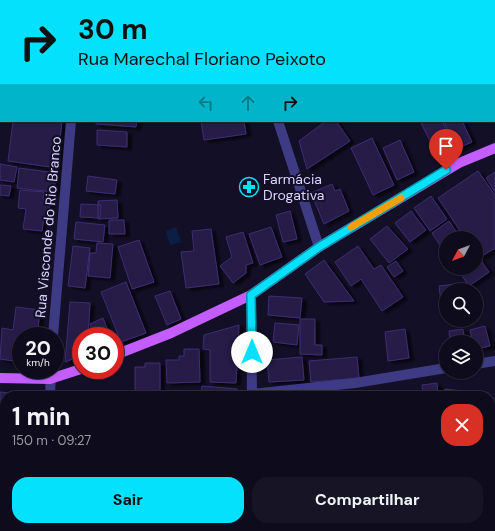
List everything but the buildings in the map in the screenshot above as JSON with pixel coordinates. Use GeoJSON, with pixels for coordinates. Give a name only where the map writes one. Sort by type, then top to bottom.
{"type":"FeatureCollection","features":[{"type":"Feature","properties":{"kind":"main road"},"geometry":{"type":"LineString","coordinates":[[124,352],[171,334],[251,295],[319,247],[459,163],[495,148]]}},
{"type":"Feature","properties":{"kind":"main road"},"geometry":{"type":"LineString","coordinates":[[0,378],[12,377]]}},
{"type":"Feature","properties":{"kind":"street","name":"Rua Visconde do Rio Branco"},"geometry":{"type":"LineString","coordinates":[[54,327],[71,122]]}},
{"type":"Feature","properties":{"kind":"street"},"geometry":{"type":"LineString","coordinates":[[278,122],[319,247]]}},
{"type":"Feature","properties":{"kind":"street"},"geometry":{"type":"LineString","coordinates":[[251,295],[252,391]]}},
{"type":"Feature","properties":{"kind":"street"},"geometry":{"type":"LineString","coordinates":[[483,363],[495,361]]}},
{"type":"Feature","properties":{"kind":"street"},"geometry":{"type":"LineString","coordinates":[[286,391],[355,383],[439,369]]}},
{"type":"Feature","properties":{"kind":"street"},"geometry":{"type":"LineString","coordinates":[[50,379],[50,391]]}},
{"type":"Feature","properties":{"kind":"water"},"geometry":{"type":"Polygon","coordinates":[[[176,227],[181,242],[170,245],[166,231],[176,227]]]}},
{"type":"Feature","properties":{"kind":"slow traffic"},"geometry":{"type":"LineString","coordinates":[[351,227],[401,198]]}},
{"type":"Feature","properties":{"kind":"place","name":"Farmácia Drogativa"},"geometry":{"type":"Point","coordinates":[249,187]}},
{"type":"Feature","properties":{"kind":"route"},"geometry":{"type":"LineString","coordinates":[[252,352],[251,295],[319,247],[446,170]]}}]}
